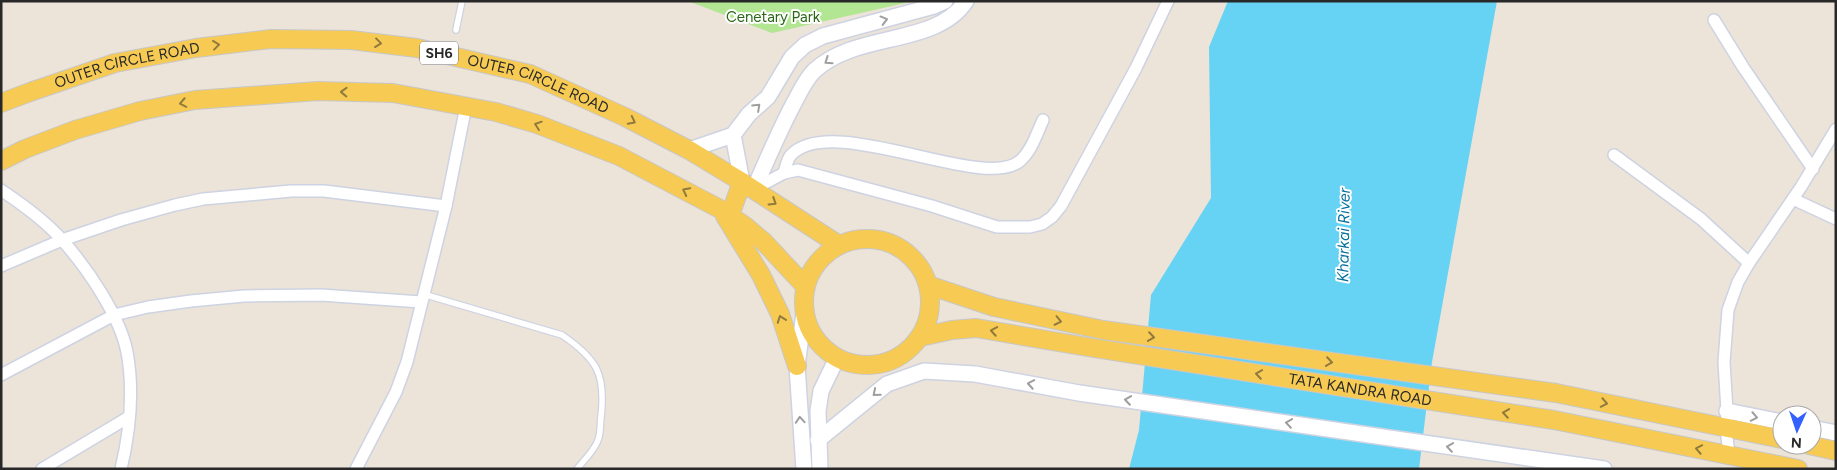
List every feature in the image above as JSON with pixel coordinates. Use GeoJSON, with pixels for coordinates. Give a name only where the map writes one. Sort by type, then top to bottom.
{"type":"FeatureCollection","features":[{"type":"Feature","properties":{"kind":"main road","name":"OUTER CIRCLE ROAD"},"geometry":{"type":"LineString","coordinates":[[1,103],[116,63],[196,48],[271,39],[351,40],[417,48],[530,74],[625,117],[689,150],[748,185],[839,245]]}},
{"type":"Feature","properties":{"kind":"main road"},"geometry":{"type":"LineString","coordinates":[[1,161],[25,149],[75,130],[140,111],[195,100],[318,91],[393,93],[496,112],[537,124],[620,156],[725,212],[764,242],[805,286]]}},
{"type":"Feature","properties":{"kind":"main road"},"geometry":{"type":"LineString","coordinates":[[725,212],[748,185]]}},
{"type":"Feature","properties":{"kind":"main road"},"geometry":{"type":"LineString","coordinates":[[725,212],[761,275],[780,314],[797,366]]}},
{"type":"Feature","properties":{"kind":"main road"},"geometry":{"type":"LineString","coordinates":[[866,239],[892,244],[915,260],[928,284],[930,312],[920,337],[902,355],[880,364],[854,364],[837,358],[822,347],[810,331],[804,313],[805,286],[818,262],[839,245],[866,239]]}},
{"type":"Feature","properties":{"kind":"main road"},"geometry":{"type":"LineString","coordinates":[[928,284],[994,307],[1103,330],[1556,393],[1726,420],[1772,436]]}},
{"type":"Feature","properties":{"kind":"main road","name":"TATA KANDRA ROAD"},"geometry":{"type":"LineString","coordinates":[[920,337],[952,330],[976,328],[1554,420],[1798,469]]}},
{"type":"Feature","properties":{"kind":"main road"},"geometry":{"type":"LineString","coordinates":[[1822,448],[1836,451]]}},
{"type":"Feature","properties":{"kind":"street"},"geometry":{"type":"LineString","coordinates":[[689,150],[733,135],[749,114],[768,97],[792,57],[805,45],[823,36],[934,6],[945,1]]}},
{"type":"Feature","properties":{"kind":"street"},"geometry":{"type":"LineString","coordinates":[[748,185],[806,83],[814,72],[828,60],[842,52],[862,45],[932,28],[948,20],[961,10],[966,1]]}},
{"type":"Feature","properties":{"kind":"street"},"geometry":{"type":"LineString","coordinates":[[748,185],[784,172],[798,170],[932,206],[997,227],[1030,227],[1042,224],[1062,206],[1136,68],[1168,1]]}},
{"type":"Feature","properties":{"kind":"street"},"geometry":{"type":"LineString","coordinates":[[1714,20],[1743,67],[1813,169]]}},
{"type":"Feature","properties":{"kind":"street"},"geometry":{"type":"LineString","coordinates":[[785,68],[806,83]]}},
{"type":"Feature","properties":{"kind":"street"},"geometry":{"type":"LineString","coordinates":[[356,469],[396,392],[406,362],[446,206],[466,106]]}},
{"type":"Feature","properties":{"kind":"street"},"geometry":{"type":"LineString","coordinates":[[784,172],[790,156],[804,146],[833,142],[890,150],[990,169],[1007,168],[1021,161],[1032,144],[1043,120]]}},
{"type":"Feature","properties":{"kind":"street"},"geometry":{"type":"LineString","coordinates":[[1729,455],[1724,362],[1728,310],[1738,282],[1749,263],[1813,169],[1836,129]]}},
{"type":"Feature","properties":{"kind":"street"},"geometry":{"type":"LineString","coordinates":[[733,135],[748,185]]}},
{"type":"Feature","properties":{"kind":"street"},"geometry":{"type":"LineString","coordinates":[[1614,155],[1701,219],[1749,263]]}},
{"type":"Feature","properties":{"kind":"street"},"geometry":{"type":"LineString","coordinates":[[1,190],[21,204],[62,240],[114,315],[126,350],[130,378],[126,448],[121,469]]}},
{"type":"Feature","properties":{"kind":"street"},"geometry":{"type":"LineString","coordinates":[[1,266],[62,240],[121,220],[175,205],[203,200],[291,191],[324,191],[446,206]]}},
{"type":"Feature","properties":{"kind":"street"},"geometry":{"type":"LineString","coordinates":[[1793,199],[1836,219]]}},
{"type":"Feature","properties":{"kind":"street"},"geometry":{"type":"LineString","coordinates":[[1,375],[114,315],[148,307],[244,296],[321,295],[422,298]]}},
{"type":"Feature","properties":{"kind":"street"},"geometry":{"type":"LineString","coordinates":[[804,313],[797,366],[804,469]]}},
{"type":"Feature","properties":{"kind":"street"},"geometry":{"type":"LineString","coordinates":[[820,469],[818,411],[821,390],[837,358]]}},
{"type":"Feature","properties":{"kind":"street"},"geometry":{"type":"LineString","coordinates":[[818,440],[887,384],[924,371],[975,374],[1080,393],[1604,469]]}},
{"type":"Feature","properties":{"kind":"street"},"geometry":{"type":"LineString","coordinates":[[42,469],[129,417]]}},
{"type":"Feature","properties":{"kind":"street"},"geometry":{"type":"LineString","coordinates":[[1726,420],[1772,422]]}},
{"type":"Feature","properties":{"kind":"street"},"geometry":{"type":"LineString","coordinates":[[1822,430],[1836,433]]}},
{"type":"Feature","properties":{"kind":"lane"},"geometry":{"type":"LineString","coordinates":[[456,30],[462,1]]}},
{"type":"Feature","properties":{"kind":"lane"},"geometry":{"type":"LineString","coordinates":[[422,298],[562,335],[590,358],[600,374],[603,386],[603,401],[598,441],[577,469]]}},
{"type":"Feature","properties":{"kind":"green space","name":"Cenetary Park"},"geometry":{"type":"Polygon","coordinates":[[[688,1],[914,1],[772,33],[688,1]]]}},
{"type":"Feature","properties":{"kind":"water","name":"Kharkai River"},"geometry":{"type":"Polygon","coordinates":[[[1228,1],[1497,1],[1432,362],[1419,469],[1129,469],[1139,430],[1151,295],[1211,198],[1209,47],[1228,1]]]}}]}
